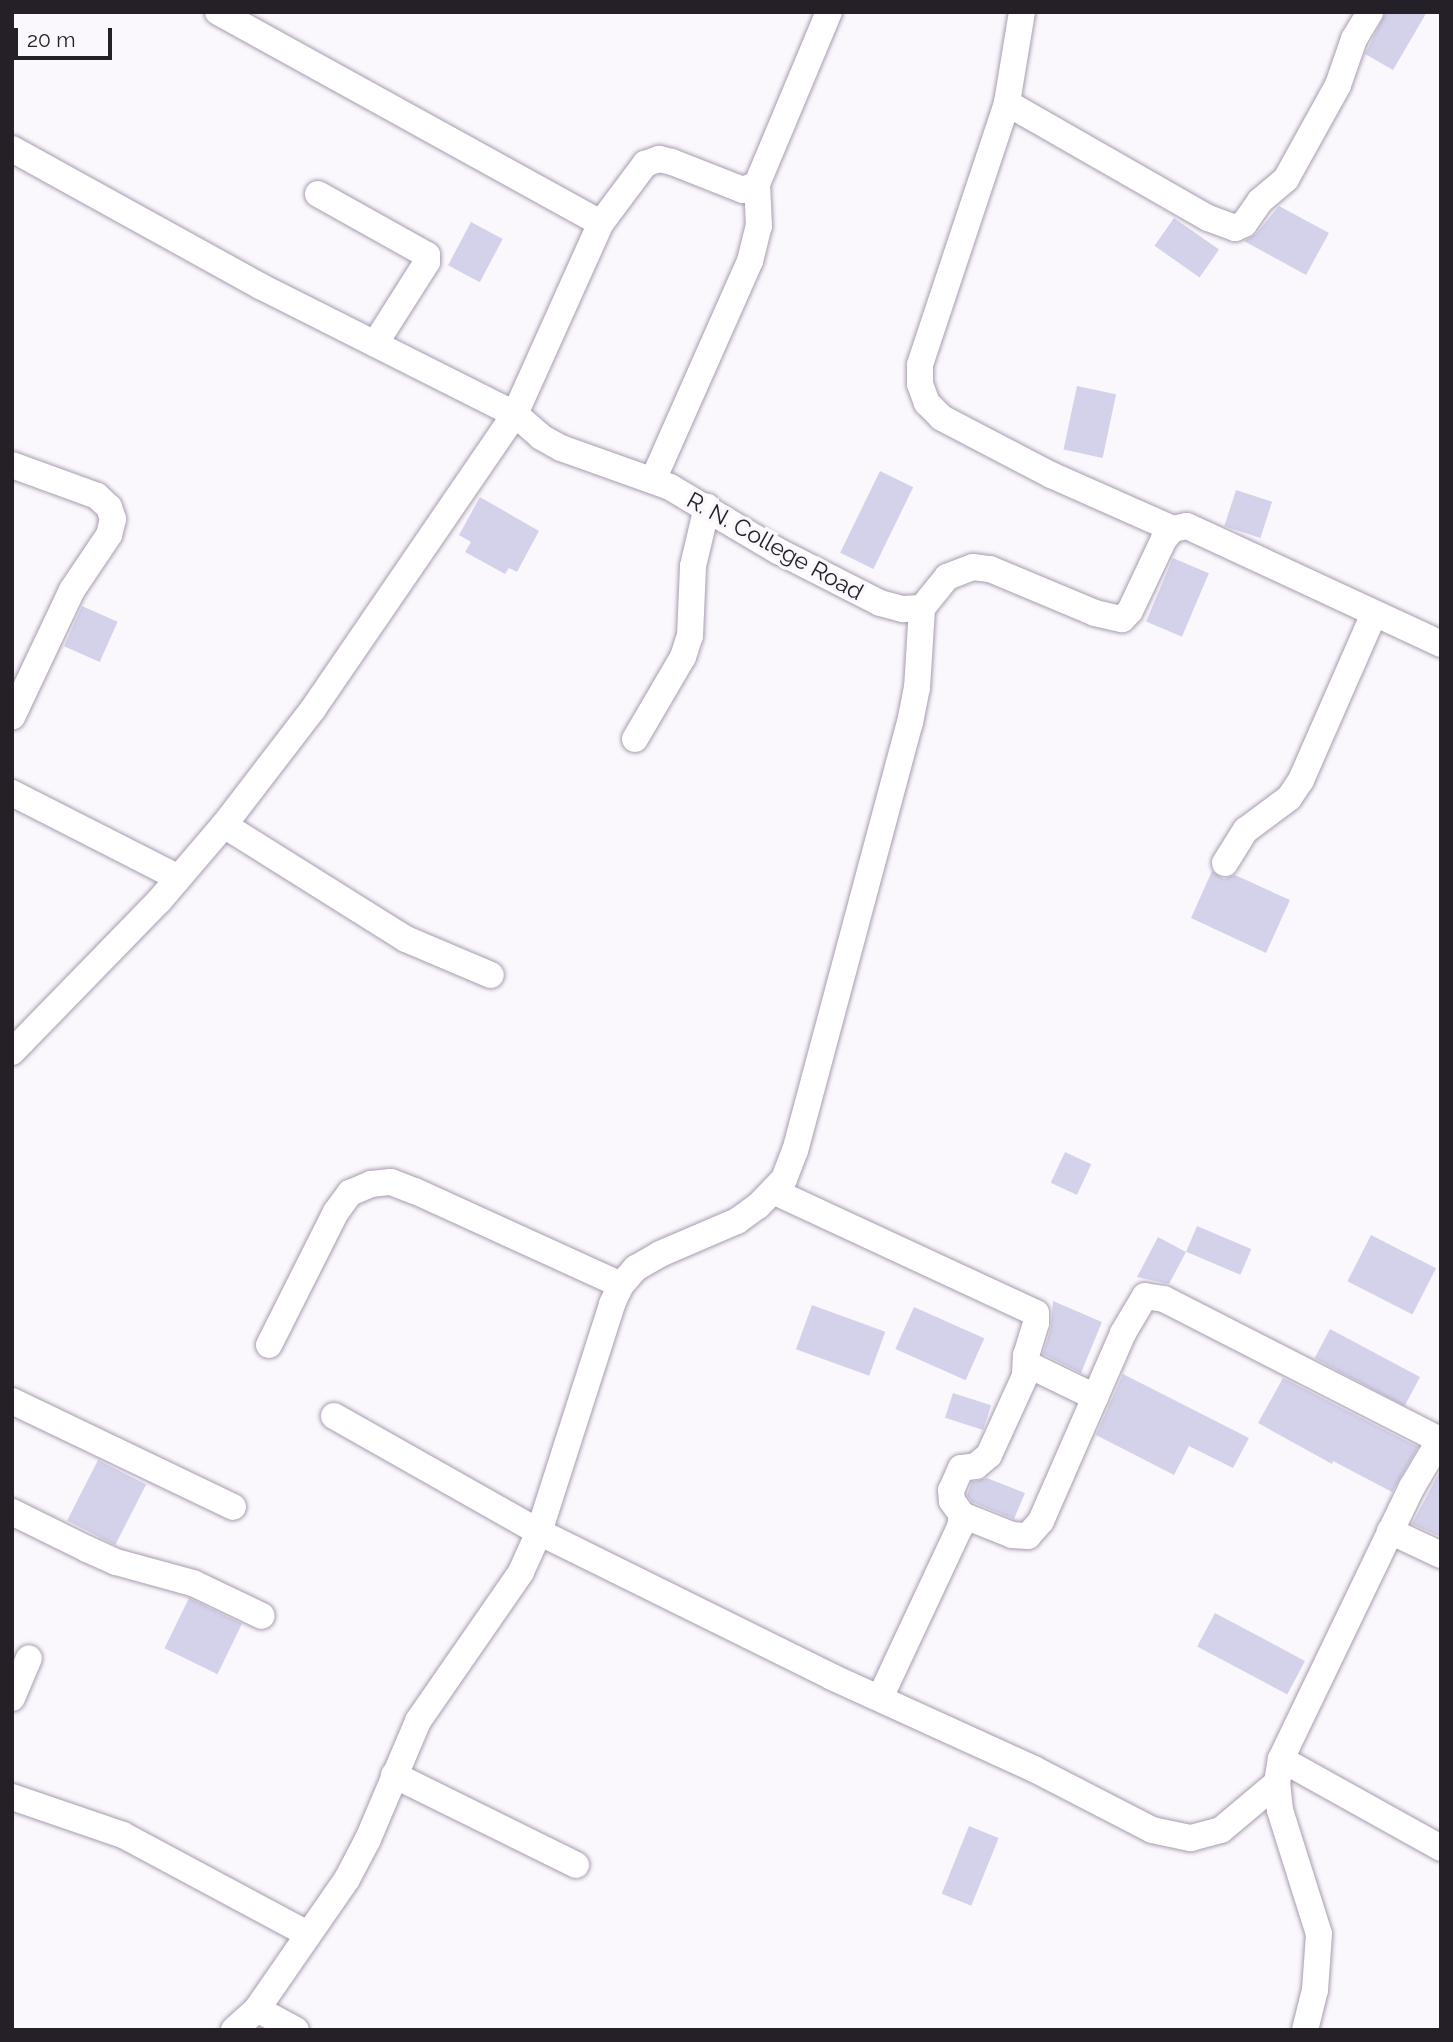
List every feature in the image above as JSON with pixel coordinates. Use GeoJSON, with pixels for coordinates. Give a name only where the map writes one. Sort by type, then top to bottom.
{"type":"FeatureCollection","features":[{"type":"Feature","properties":{"kind":"street"},"geometry":{"type":"LineString","coordinates":[[218,12],[601,223]]}},
{"type":"Feature","properties":{"kind":"street"},"geometry":{"type":"LineString","coordinates":[[653,480],[750,261],[759,226],[757,184],[829,12]]}},
{"type":"Feature","properties":{"kind":"street"},"geometry":{"type":"LineString","coordinates":[[1022,12],[1007,103],[920,365],[920,384],[927,403],[942,418],[1051,475],[1173,528],[1187,526],[1441,645]]}},
{"type":"Feature","properties":{"kind":"street"},"geometry":{"type":"LineString","coordinates":[[1007,103],[1208,218],[1235,228],[1244,224],[1260,201],[1286,178],[1338,85],[1354,39],[1370,12]]}},
{"type":"Feature","properties":{"kind":"street","name":"R. N. College Road"},"geometry":{"type":"LineString","coordinates":[[12,149],[260,286],[515,414],[541,437],[561,447],[653,480],[707,507],[778,551],[856,593],[903,609],[922,608]]}},
{"type":"Feature","properties":{"kind":"street"},"geometry":{"type":"LineString","coordinates":[[12,1052],[178,878],[224,825],[321,698],[515,414],[601,223],[645,164],[659,159],[743,190],[757,184]]}},
{"type":"Feature","properties":{"kind":"street"},"geometry":{"type":"LineString","coordinates":[[318,194],[427,255],[427,262],[375,344]]}},
{"type":"Feature","properties":{"kind":"street"},"geometry":{"type":"LineString","coordinates":[[12,465],[97,496],[109,507],[113,519],[109,535],[72,590],[12,717]]}},
{"type":"Feature","properties":{"kind":"street"},"geometry":{"type":"LineString","coordinates":[[635,739],[673,677],[687,646],[692,612],[693,566],[707,507]]}},
{"type":"Feature","properties":{"kind":"street"},"geometry":{"type":"LineString","coordinates":[[234,2030],[257,2009],[352,1869],[368,1839],[418,1721],[506,1598],[539,1532],[612,1304],[621,1285],[636,1268],[660,1254],[737,1221],[774,1191],[784,1179],[795,1151],[910,723],[917,688],[922,608],[947,578],[973,567],[990,569],[1095,613],[1122,619],[1130,611],[1164,539],[1173,528]]}},
{"type":"Feature","properties":{"kind":"street"},"geometry":{"type":"LineString","coordinates":[[1225,863],[1246,830],[1289,798],[1301,780],[1374,614]]}},
{"type":"Feature","properties":{"kind":"street"},"geometry":{"type":"LineString","coordinates":[[12,793],[178,878]]}},
{"type":"Feature","properties":{"kind":"street"},"geometry":{"type":"LineString","coordinates":[[224,825],[406,939],[491,975]]}},
{"type":"Feature","properties":{"kind":"street"},"geometry":{"type":"LineString","coordinates":[[269,1345],[336,1212],[350,1193],[371,1184],[391,1182],[415,1191],[621,1285]]}},
{"type":"Feature","properties":{"kind":"street"},"geometry":{"type":"LineString","coordinates":[[334,1416],[539,1532],[880,1698],[1034,1769],[1152,1830],[1191,1838],[1221,1830],[1279,1771],[1390,1531],[1440,1439],[1164,1299],[1146,1296],[1134,1310],[1041,1521],[1028,1536],[1012,1535],[962,1516],[951,1500],[951,1490],[961,1468],[976,1465],[989,1455],[998,1441],[1027,1364],[1026,1354],[1036,1323],[1036,1313],[774,1191]]}},
{"type":"Feature","properties":{"kind":"street"},"geometry":{"type":"LineString","coordinates":[[1027,1364],[1095,1397]]}},
{"type":"Feature","properties":{"kind":"street"},"geometry":{"type":"LineString","coordinates":[[12,1401],[233,1507]]}},
{"type":"Feature","properties":{"kind":"street"},"geometry":{"type":"LineString","coordinates":[[12,1512],[116,1562],[192,1583],[262,1616]]}},
{"type":"Feature","properties":{"kind":"street"},"geometry":{"type":"LineString","coordinates":[[880,1698],[960,1527],[962,1516]]}},
{"type":"Feature","properties":{"kind":"street"},"geometry":{"type":"LineString","coordinates":[[1390,1531],[1441,1555]]}},
{"type":"Feature","properties":{"kind":"street"},"geometry":{"type":"LineString","coordinates":[[12,1698],[29,1658]]}},
{"type":"Feature","properties":{"kind":"street"},"geometry":{"type":"LineString","coordinates":[[1279,1771],[1441,1848]]}},
{"type":"Feature","properties":{"kind":"street"},"geometry":{"type":"LineString","coordinates":[[1279,1771],[1280,1810],[1319,1934],[1315,1990],[1305,2030]]}},
{"type":"Feature","properties":{"kind":"street"},"geometry":{"type":"LineString","coordinates":[[394,1775],[576,1865]]}},
{"type":"Feature","properties":{"kind":"street"},"geometry":{"type":"LineString","coordinates":[[12,1797],[123,1835],[308,1934]]}},
{"type":"Feature","properties":{"kind":"street"},"geometry":{"type":"LineString","coordinates":[[257,2009],[296,2030]]}},
{"type":"Feature","properties":{"kind":"building"},"geometry":{"type":"Polygon","coordinates":[[[1386,12],[1427,12],[1393,70],[1365,54],[1386,12]]]}},
{"type":"Feature","properties":{"kind":"building"},"geometry":{"type":"Polygon","coordinates":[[[1279,206],[1329,233],[1306,275],[1244,241],[1256,234],[1279,206]]]}},
{"type":"Feature","properties":{"kind":"building"},"geometry":{"type":"Polygon","coordinates":[[[1174,218],[1219,250],[1200,277],[1154,246],[1174,218]]]}},
{"type":"Feature","properties":{"kind":"building"},"geometry":{"type":"Polygon","coordinates":[[[471,222],[503,239],[480,282],[448,265],[471,222]]]}},
{"type":"Feature","properties":{"kind":"building"},"geometry":{"type":"Polygon","coordinates":[[[1077,386],[1116,394],[1103,458],[1063,450],[1077,386]]]}},
{"type":"Feature","properties":{"kind":"building"},"geometry":{"type":"Polygon","coordinates":[[[880,471],[913,487],[873,569],[840,553],[880,471]]]}},
{"type":"Feature","properties":{"kind":"building"},"geometry":{"type":"Polygon","coordinates":[[[1236,490],[1272,502],[1260,538],[1224,526],[1236,490]]]}},
{"type":"Feature","properties":{"kind":"building"},"geometry":{"type":"Polygon","coordinates":[[[480,497],[539,531],[517,572],[509,568],[505,574],[465,552],[471,542],[459,535],[480,497]]]}},
{"type":"Feature","properties":{"kind":"building"},"geometry":{"type":"Polygon","coordinates":[[[1173,558],[1209,573],[1182,637],[1146,622],[1173,558]]]}},
{"type":"Feature","properties":{"kind":"building"},"geometry":{"type":"Polygon","coordinates":[[[82,606],[118,622],[100,662],[64,646],[82,606]]]}},
{"type":"Feature","properties":{"kind":"building"},"geometry":{"type":"Polygon","coordinates":[[[1212,871],[1224,879],[1235,875],[1290,900],[1266,953],[1191,918],[1212,871]]]}},
{"type":"Feature","properties":{"kind":"building"},"geometry":{"type":"Polygon","coordinates":[[[1065,1152],[1091,1164],[1077,1195],[1051,1183],[1065,1152]]]}},
{"type":"Feature","properties":{"kind":"building"},"geometry":{"type":"Polygon","coordinates":[[[1197,1226],[1251,1249],[1240,1275],[1186,1252],[1197,1226]]]}},
{"type":"Feature","properties":{"kind":"building"},"geometry":{"type":"Polygon","coordinates":[[[1371,1235],[1436,1268],[1412,1314],[1347,1281],[1371,1235]]]}},
{"type":"Feature","properties":{"kind":"building"},"geometry":{"type":"Polygon","coordinates":[[[1158,1237],[1186,1252],[1169,1284],[1137,1277],[1158,1237]]]}},
{"type":"Feature","properties":{"kind":"building"},"geometry":{"type":"Polygon","coordinates":[[[1053,1301],[1102,1322],[1081,1373],[1043,1354],[1051,1327],[1053,1301]]]}},
{"type":"Feature","properties":{"kind":"building"},"geometry":{"type":"Polygon","coordinates":[[[812,1305],[885,1332],[869,1376],[796,1349],[812,1305]]]}},
{"type":"Feature","properties":{"kind":"building"},"geometry":{"type":"Polygon","coordinates":[[[914,1307],[984,1338],[966,1380],[895,1349],[914,1307]]]}},
{"type":"Feature","properties":{"kind":"building"},"geometry":{"type":"Polygon","coordinates":[[[1330,1329],[1420,1377],[1405,1406],[1315,1358],[1330,1329]]]}},
{"type":"Feature","properties":{"kind":"building"},"geometry":{"type":"Polygon","coordinates":[[[1123,1374],[1249,1438],[1233,1468],[1189,1446],[1174,1475],[1096,1435],[1123,1374]]]}},
{"type":"Feature","properties":{"kind":"building"},"geometry":{"type":"Polygon","coordinates":[[[1283,1378],[1418,1447],[1392,1492],[1333,1461],[1332,1464],[1258,1423],[1283,1378]]]}},
{"type":"Feature","properties":{"kind":"building"},"geometry":{"type":"Polygon","coordinates":[[[953,1393],[991,1405],[983,1430],[945,1418],[953,1393]]]}},
{"type":"Feature","properties":{"kind":"building"},"geometry":{"type":"Polygon","coordinates":[[[98,1460],[146,1485],[115,1545],[67,1521],[98,1460]]]}},
{"type":"Feature","properties":{"kind":"building"},"geometry":{"type":"Polygon","coordinates":[[[1441,1469],[1441,1537],[1412,1524],[1441,1469]]]}},
{"type":"Feature","properties":{"kind":"building"},"geometry":{"type":"Polygon","coordinates":[[[987,1478],[1025,1493],[1014,1519],[972,1502],[967,1495],[972,1482],[987,1478]]]}},
{"type":"Feature","properties":{"kind":"building"},"geometry":{"type":"Polygon","coordinates":[[[189,1598],[242,1624],[217,1674],[164,1648],[189,1598]]]}},
{"type":"Feature","properties":{"kind":"building"},"geometry":{"type":"Polygon","coordinates":[[[1215,1613],[1305,1661],[1287,1694],[1197,1647],[1215,1613]]]}},
{"type":"Feature","properties":{"kind":"building"},"geometry":{"type":"Polygon","coordinates":[[[969,1826],[999,1838],[971,1906],[942,1894],[969,1826]]]}}]}
